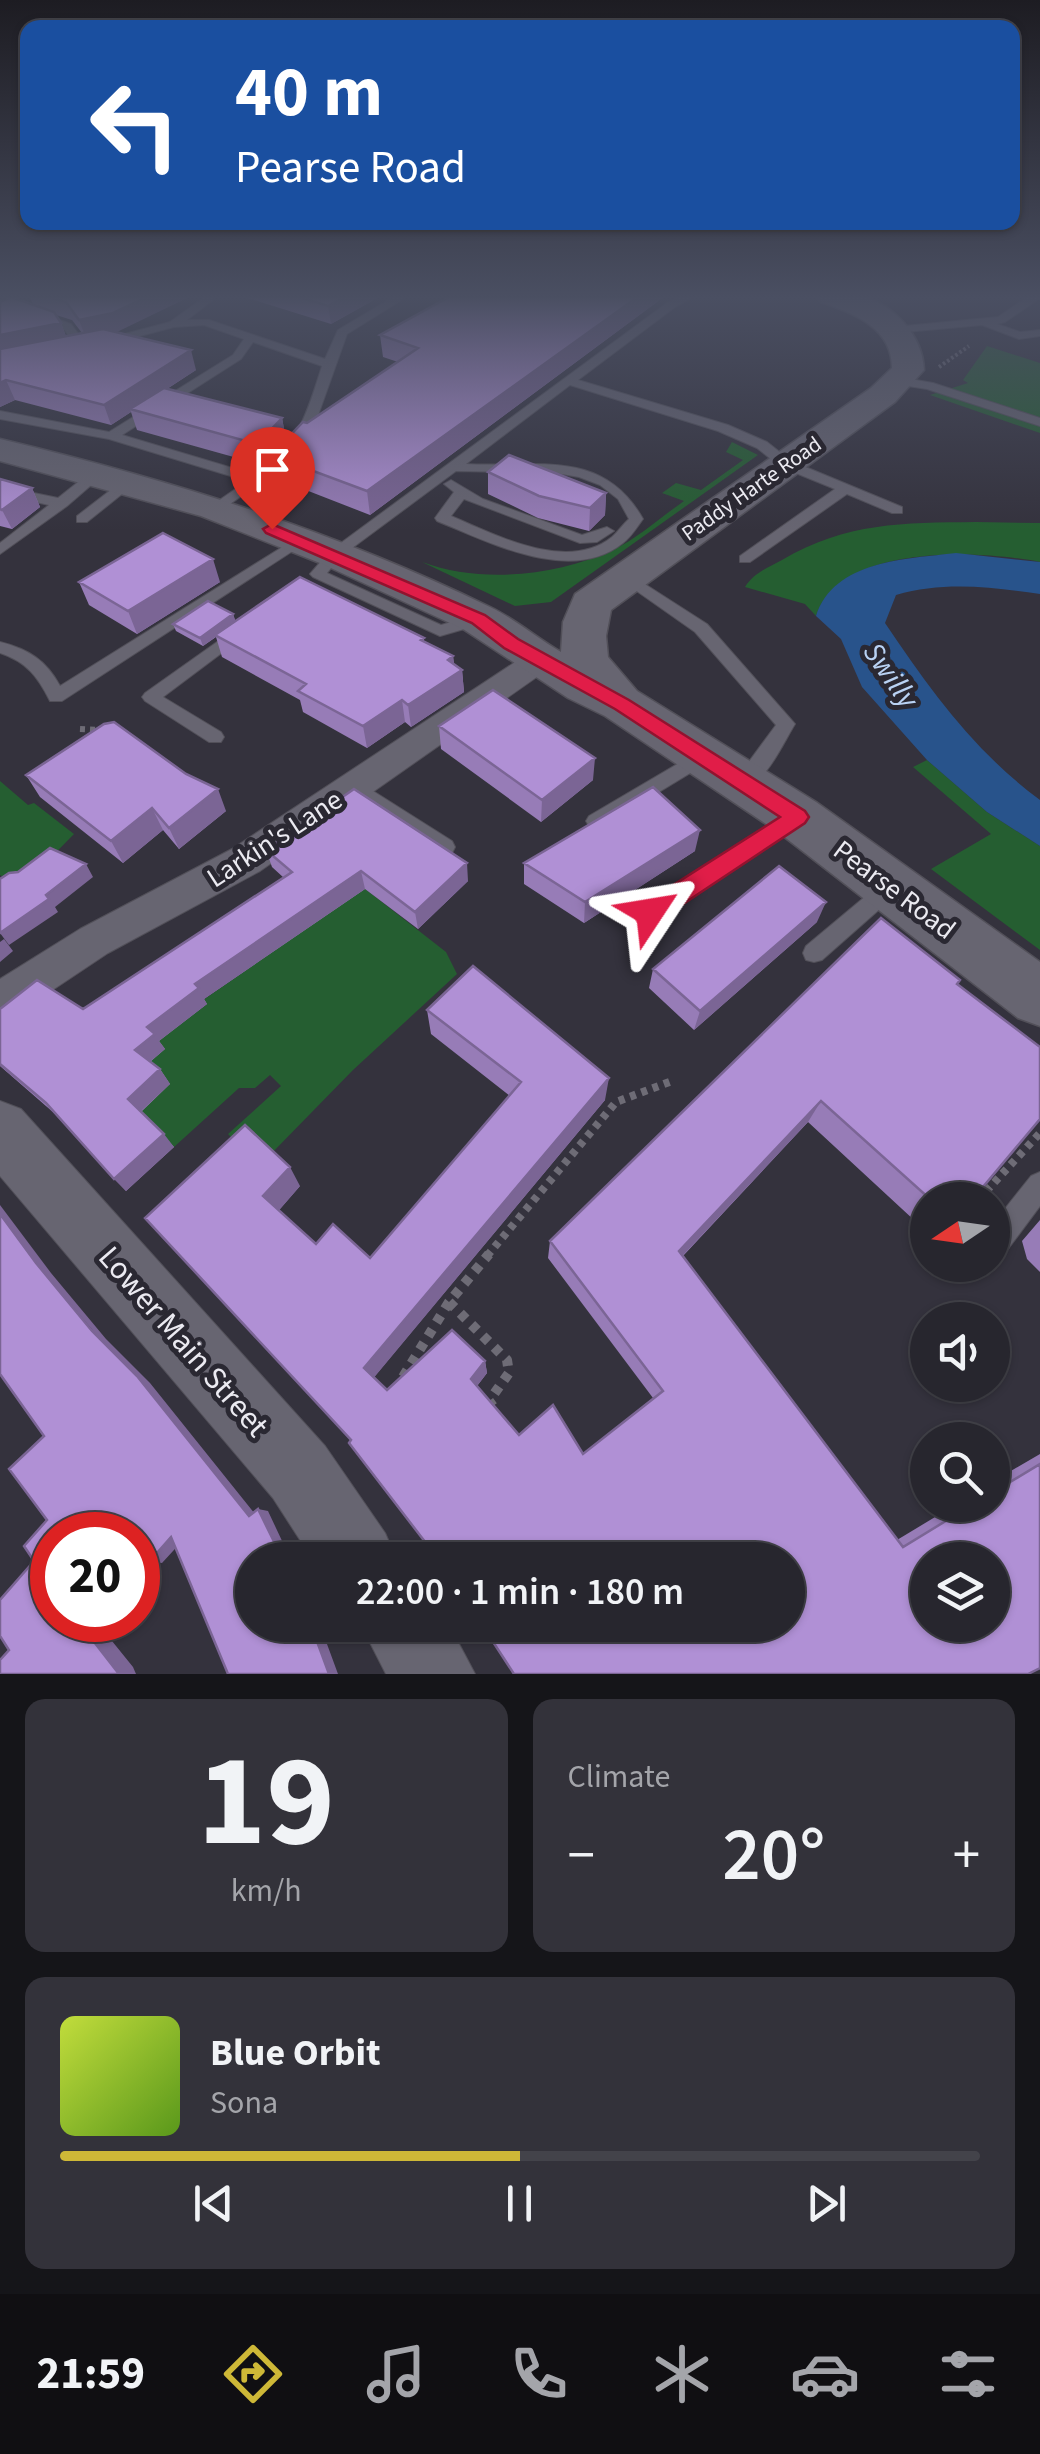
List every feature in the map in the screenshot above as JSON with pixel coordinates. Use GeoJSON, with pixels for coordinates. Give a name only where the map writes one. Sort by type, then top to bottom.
{"type":"FeatureCollection","features":[{"type":"Feature","properties":{"kind":"main road"},"geometry":{"type":"LineString","coordinates":[[899,381],[905,374]]}},
{"type":"Feature","properties":{"kind":"main road","name":"Paddy Harte Road"},"geometry":{"type":"LineString","coordinates":[[479,619],[536,621],[590,604],[899,381]]}},
{"type":"Feature","properties":{"kind":"main road"},"geometry":{"type":"LineString","coordinates":[[0,450],[215,508],[318,556],[479,619]]}},
{"type":"Feature","properties":{"kind":"main road"},"geometry":{"type":"LineString","coordinates":[[590,604],[582,638],[583,656],[622,704]]}},
{"type":"Feature","properties":{"kind":"main road","name":"Pearse Road"},"geometry":{"type":"LineString","coordinates":[[479,619],[540,660],[622,704],[798,817],[1040,998]]}},
{"type":"Feature","properties":{"kind":"street","name":"Larkin's Lane"},"geometry":{"type":"LineString","coordinates":[[0,1002],[94,940],[246,860],[540,660]]}},
{"type":"Feature","properties":{"kind":"street","name":"Lower Main Street"},"geometry":{"type":"LineString","coordinates":[[0,1130],[299,1472],[346,1542]]}},
{"type":"Feature","properties":{"kind":"street"},"geometry":{"type":"LineString","coordinates":[[412,1642],[434,1674]]}},
{"type":"Feature","properties":{"kind":"lane"},"geometry":{"type":"LineString","coordinates":[[111,436],[210,374]]}},
{"type":"Feature","properties":{"kind":"lane"},"geometry":{"type":"LineString","coordinates":[[215,508],[286,456],[304,434],[325,374]]}},
{"type":"Feature","properties":{"kind":"lane"},"geometry":{"type":"LineString","coordinates":[[0,647],[35,661],[50,678],[56,697],[318,556],[448,471],[580,374]]}},
{"type":"Feature","properties":{"kind":"lane"},"geometry":{"type":"LineString","coordinates":[[899,381],[929,386],[1040,422]]}},
{"type":"Feature","properties":{"kind":"lane"},"geometry":{"type":"LineString","coordinates":[[569,382],[724,428],[762,445],[786,464],[897,510]]}},
{"type":"Feature","properties":{"kind":"lane"},"geometry":{"type":"LineString","coordinates":[[0,415],[111,436],[256,478]]}},
{"type":"Feature","properties":{"kind":"lane"},"geometry":{"type":"LineString","coordinates":[[448,471],[520,466],[572,472],[611,486],[636,519],[612,542],[594,550],[548,557],[442,518],[462,493]]}},
{"type":"Feature","properties":{"kind":"lane"},"geometry":{"type":"LineString","coordinates":[[448,471],[462,493],[478,502],[580,539],[602,536],[620,520],[619,512],[594,488],[554,482],[520,466]]}},
{"type":"Feature","properties":{"kind":"lane"},"geometry":{"type":"LineString","coordinates":[[0,550],[62,502],[113,478]]}},
{"type":"Feature","properties":{"kind":"lane"},"geometry":{"type":"LineString","coordinates":[[82,520],[113,478]]}},
{"type":"Feature","properties":{"kind":"lane"},"geometry":{"type":"LineString","coordinates":[[745,559],[846,488]]}},
{"type":"Feature","properties":{"kind":"lane"},"geometry":{"type":"LineString","coordinates":[[0,490],[62,502]]}},
{"type":"Feature","properties":{"kind":"lane"},"geometry":{"type":"LineString","coordinates":[[303,585],[318,556]]}},
{"type":"Feature","properties":{"kind":"lane"},"geometry":{"type":"LineString","coordinates":[[585,828],[724,769],[763,762],[786,724],[701,628],[626,577]]}},
{"type":"Feature","properties":{"kind":"lane"},"geometry":{"type":"LineString","coordinates":[[215,737],[150,696],[257,618]]}},
{"type":"Feature","properties":{"kind":"lane"},"geometry":{"type":"LineString","coordinates":[[354,786],[445,847]]}},
{"type":"Feature","properties":{"kind":"lane"},"geometry":{"type":"LineString","coordinates":[[650,912],[798,817]]}},
{"type":"Feature","properties":{"kind":"lane"},"geometry":{"type":"LineString","coordinates":[[814,953],[892,886]]}},
{"type":"Feature","properties":{"kind":"lane"},"geometry":{"type":"LineString","coordinates":[[1010,1224],[1040,1186]]}},
{"type":"Feature","properties":{"kind":"path"},"geometry":{"type":"LineString","coordinates":[[80,729],[109,731]]}},
{"type":"Feature","properties":{"kind":"path"},"geometry":{"type":"LineString","coordinates":[[391,1394],[424,1348],[449,1302],[616,1102],[672,1081]]}},
{"type":"Feature","properties":{"kind":"path"},"geometry":{"type":"LineString","coordinates":[[602,1090],[616,1102]]}},
{"type":"Feature","properties":{"kind":"path"},"geometry":{"type":"LineString","coordinates":[[995,1182],[1040,1134]]}},
{"type":"Feature","properties":{"kind":"path"},"geometry":{"type":"LineString","coordinates":[[449,1302],[507,1360],[509,1373],[489,1401],[502,1422]]}},
{"type":"Feature","properties":{"kind":"green space"},"geometry":{"type":"Polygon","coordinates":[[[967,374],[1040,374],[1040,433],[930,395],[968,383],[963,380],[967,374]]]}},
{"type":"Feature","properties":{"kind":"green space"},"geometry":{"type":"Polygon","coordinates":[[[732,442],[758,455],[551,602],[515,606],[422,562],[494,575],[543,571],[591,559],[631,540],[684,501],[662,493],[676,483],[701,490],[743,460],[726,452],[732,442]]]}},
{"type":"Feature","properties":{"kind":"green space"},"geometry":{"type":"Polygon","coordinates":[[[1040,523],[1040,562],[949,555],[882,564],[853,575],[830,592],[816,616],[805,604],[745,587],[761,571],[829,538],[899,524],[1040,523]]]}},
{"type":"Feature","properties":{"kind":"green space"},"geometry":{"type":"Polygon","coordinates":[[[927,760],[987,812],[1040,846],[1040,950],[931,869],[991,834],[913,767],[927,760]]]}},
{"type":"Feature","properties":{"kind":"green space"},"geometry":{"type":"Polygon","coordinates":[[[0,781],[28,805],[34,803],[74,834],[21,888],[0,875],[0,781]]]}},
{"type":"Feature","properties":{"kind":"green space"},"geometry":{"type":"Polygon","coordinates":[[[364,888],[446,952],[457,974],[353,1070],[268,1157],[240,1146],[228,1134],[281,1086],[270,1075],[255,1088],[239,1088],[174,1147],[139,1113],[169,1084],[146,1065],[157,1042],[207,1004],[203,1000],[364,888]]]}},
{"type":"Feature","properties":{"kind":"water","name":"Swilly"},"geometry":{"type":"Polygon","coordinates":[[[956,553],[1040,562],[1040,594],[968,587],[914,591],[896,595],[885,623],[974,741],[1040,800],[1040,846],[987,812],[927,760],[862,687],[841,639],[816,616],[825,597],[855,573],[895,561],[956,553]]]}},
{"type":"Feature","properties":{"kind":"building"},"geometry":{"type":"Polygon","coordinates":[[[0,374],[153,374],[104,405],[6,380],[0,383],[0,374]]]}},
{"type":"Feature","properties":{"kind":"building"},"geometry":{"type":"Polygon","coordinates":[[[379,374],[530,374],[367,491],[289,462],[301,454],[278,448],[303,422],[379,374]]]}},
{"type":"Feature","properties":{"kind":"building"},"geometry":{"type":"Polygon","coordinates":[[[164,388],[282,418],[257,444],[130,409],[164,388]]]}},
{"type":"Feature","properties":{"kind":"building"},"geometry":{"type":"Polygon","coordinates":[[[509,455],[606,493],[590,508],[539,496],[488,472],[509,455]]]}},
{"type":"Feature","properties":{"kind":"building"},"geometry":{"type":"Polygon","coordinates":[[[0,479],[32,488],[2,510],[0,479]]]}},
{"type":"Feature","properties":{"kind":"building"},"geometry":{"type":"Polygon","coordinates":[[[163,533],[213,559],[128,611],[79,582],[163,533]]]}},
{"type":"Feature","properties":{"kind":"building"},"geometry":{"type":"Polygon","coordinates":[[[300,577],[424,638],[421,640],[453,656],[448,660],[462,670],[408,705],[402,700],[363,726],[298,691],[306,684],[215,635],[300,577]]]}},
{"type":"Feature","properties":{"kind":"building"},"geometry":{"type":"Polygon","coordinates":[[[208,601],[233,614],[200,638],[173,624],[208,601]]]}},
{"type":"Feature","properties":{"kind":"building"},"geometry":{"type":"Polygon","coordinates":[[[493,690],[595,758],[542,800],[439,726],[493,690]]]}},
{"type":"Feature","properties":{"kind":"building"},"geometry":{"type":"Polygon","coordinates":[[[114,722],[186,774],[218,789],[169,828],[152,808],[111,841],[26,775],[104,724],[114,722]]]}},
{"type":"Feature","properties":{"kind":"building"},"geometry":{"type":"Polygon","coordinates":[[[653,787],[700,830],[585,902],[524,863],[653,787]]]}},
{"type":"Feature","properties":{"kind":"building"},"geometry":{"type":"Polygon","coordinates":[[[354,789],[467,863],[415,912],[361,871],[195,984],[199,988],[147,1027],[155,1034],[135,1050],[160,1069],[128,1099],[164,1134],[114,1179],[46,1103],[0,1064],[0,1009],[37,980],[83,1009],[292,872],[266,850],[354,789]]]}},
{"type":"Feature","properties":{"kind":"building"},"geometry":{"type":"Polygon","coordinates":[[[50,848],[86,864],[46,895],[49,899],[0,933],[0,879],[18,872],[50,848]]]}},
{"type":"Feature","properties":{"kind":"building"},"geometry":{"type":"Polygon","coordinates":[[[779,866],[826,902],[700,1011],[653,969],[779,866]]]}},
{"type":"Feature","properties":{"kind":"building"},"geometry":{"type":"Polygon","coordinates":[[[881,918],[960,980],[957,984],[1040,1047],[1040,1119],[987,1182],[911,1182],[821,1101],[679,1251],[903,1547],[910,1543],[910,1642],[1010,1642],[1010,1542],[911,1542],[944,1522],[1010,1522],[1010,1482],[1040,1464],[1040,1668],[1028,1674],[514,1674],[493,1642],[805,1642],[805,1542],[425,1542],[349,1443],[351,1440],[145,1218],[245,1125],[290,1167],[263,1196],[316,1244],[333,1224],[370,1258],[521,1082],[427,1010],[473,966],[609,1078],[364,1368],[387,1390],[452,1330],[485,1361],[471,1379],[519,1435],[553,1405],[583,1454],[663,1391],[550,1241],[881,918]]]}},
{"type":"Feature","properties":{"kind":"building"},"geometry":{"type":"Polygon","coordinates":[[[0,1214],[92,1331],[137,1376],[249,1516],[258,1509],[274,1542],[235,1542],[235,1642],[317,1642],[329,1674],[228,1674],[171,1537],[160,1550],[160,1512],[41,1512],[9,1469],[44,1436],[0,1374],[0,1214]]]}},
{"type":"Feature","properties":{"kind":"building"},"geometry":{"type":"Polygon","coordinates":[[[30,1566],[30,1642],[94,1642],[119,1674],[0,1674],[0,1660],[9,1650],[0,1636],[0,1600],[30,1566]]]}},
{"type":"Feature","properties":{"kind":"route"},"geometry":{"type":"LineString","coordinates":[[272,529],[479,619],[511,643],[622,704],[798,817],[650,912]]}}]}
